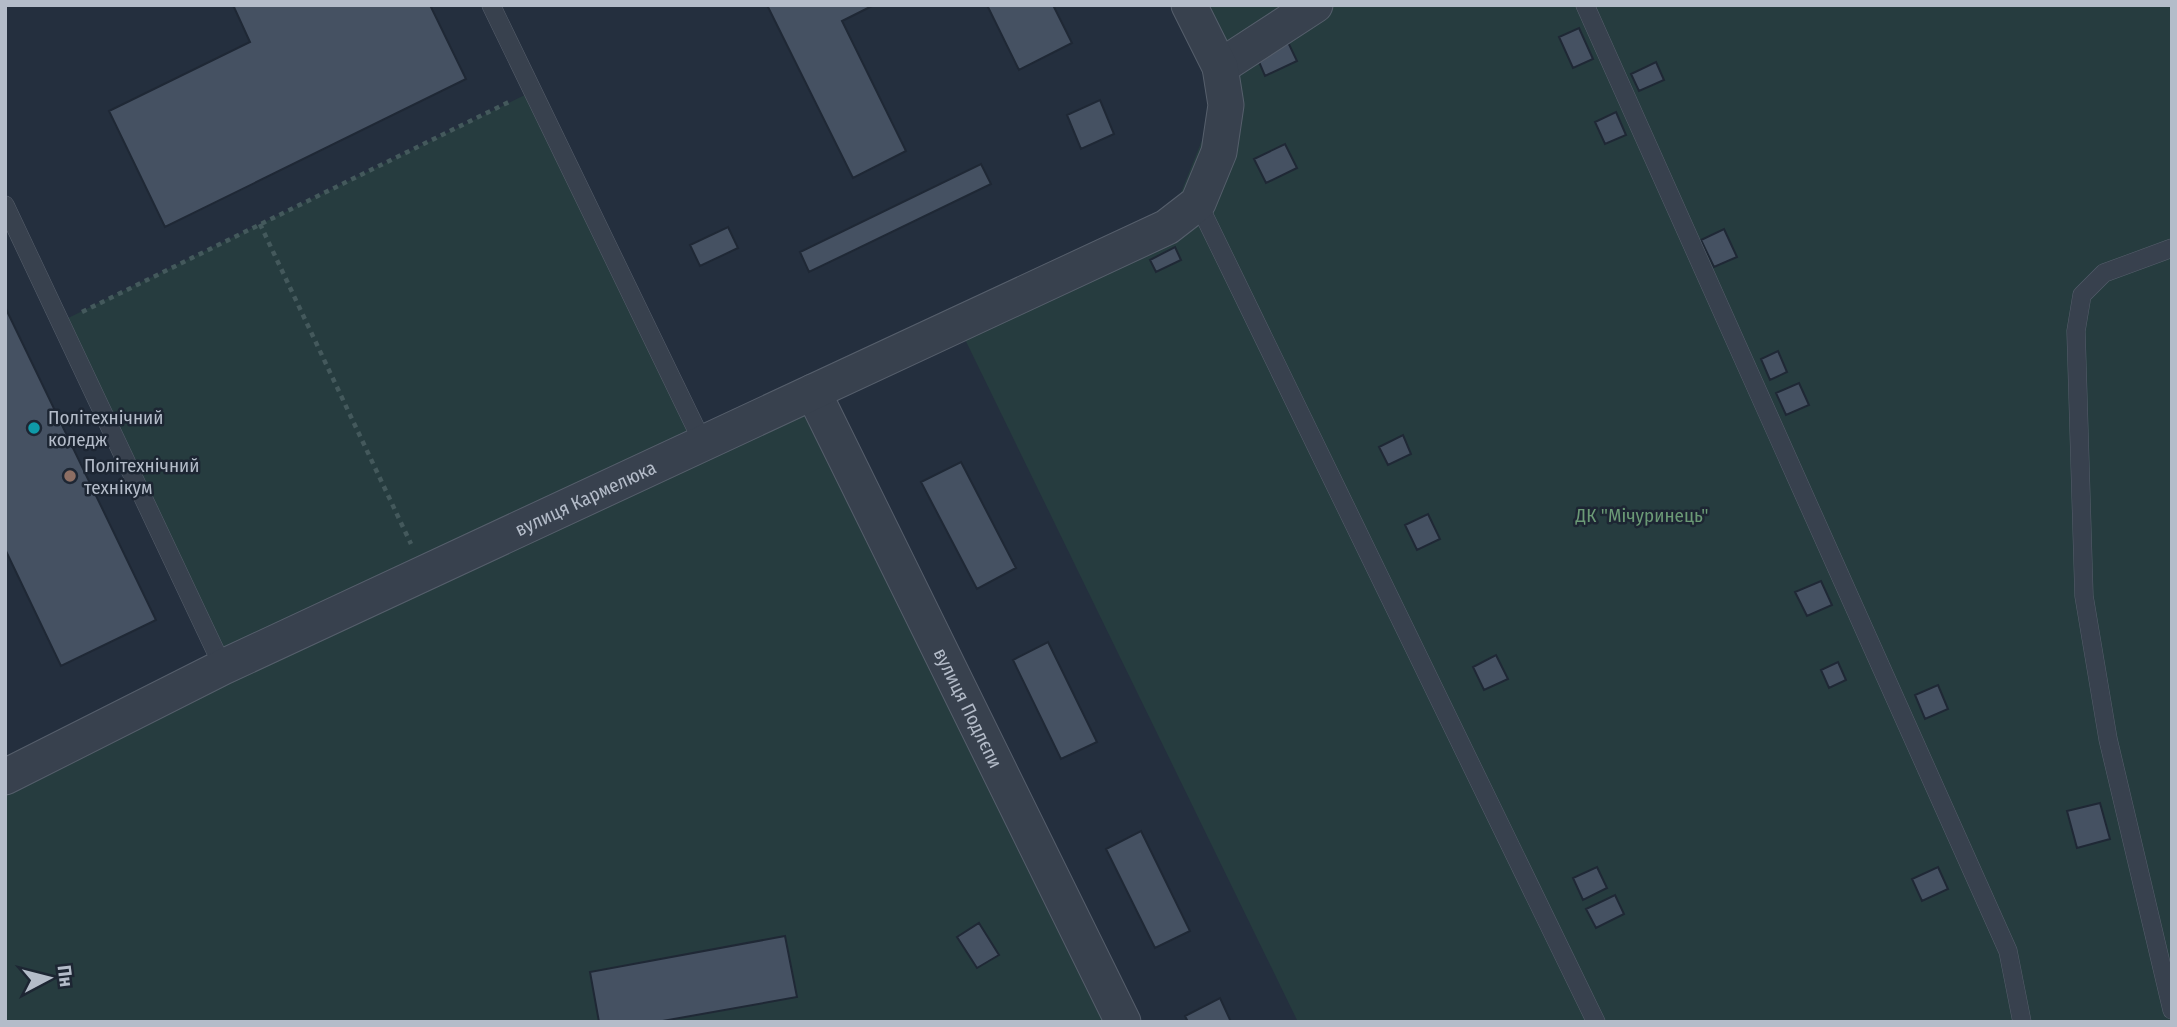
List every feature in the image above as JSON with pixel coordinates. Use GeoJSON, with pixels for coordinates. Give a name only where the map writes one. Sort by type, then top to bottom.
{"type":"FeatureCollection","features":[{"type":"Feature","properties":{"kind":"street"},"geometry":{"type":"LineString","coordinates":[[1189,5],[1220,67],[1226,105],[1219,152],[1198,203]]}},
{"type":"Feature","properties":{"kind":"street"},"geometry":{"type":"LineString","coordinates":[[1220,67],[1315,5]]}},
{"type":"Feature","properties":{"kind":"street","name":"вулиця Кармелюка"},"geometry":{"type":"LineString","coordinates":[[5,776],[223,667],[1167,227],[1198,203]]}},
{"type":"Feature","properties":{"kind":"street","name":"вулиця Подлєпи"},"geometry":{"type":"LineString","coordinates":[[813,392],[1123,1022]]}},
{"type":"Feature","properties":{"kind":"lane"},"geometry":{"type":"LineString","coordinates":[[491,5],[703,443]]}},
{"type":"Feature","properties":{"kind":"lane"},"geometry":{"type":"LineString","coordinates":[[1585,5],[2008,951],[2022,1022]]}},
{"type":"Feature","properties":{"kind":"lane"},"geometry":{"type":"LineString","coordinates":[[1198,203],[1595,1022]]}},
{"type":"Feature","properties":{"kind":"lane"},"geometry":{"type":"LineString","coordinates":[[5,205],[223,667]]}},
{"type":"Feature","properties":{"kind":"lane"},"geometry":{"type":"LineString","coordinates":[[2172,248],[2104,273],[2082,295],[2076,331],[2084,596],[2108,739],[2172,1010]]}},
{"type":"Feature","properties":{"kind":"path"},"geometry":{"type":"LineString","coordinates":[[62,321],[533,90]]}},
{"type":"Feature","properties":{"kind":"path"},"geometry":{"type":"LineString","coordinates":[[261,224],[424,573]]}},
{"type":"Feature","properties":{"kind":"green space","name":"ДК \"Мічуринець\""},"geometry":{"type":"Polygon","coordinates":[[[1205,5],[2172,5],[2172,1022],[1298,1022],[958,325],[1167,227],[1215,108],[1205,5]]]}},
{"type":"Feature","properties":{"kind":"green space"},"geometry":{"type":"Polygon","coordinates":[[[533,91],[703,443],[813,392],[1123,1022],[5,1022],[5,777],[223,667],[62,321],[533,91]]]}},
{"type":"Feature","properties":{"kind":"building"},"geometry":{"type":"Polygon","coordinates":[[[233,5],[430,5],[466,79],[165,227],[109,111],[250,42],[233,5]]]}},
{"type":"Feature","properties":{"kind":"building"},"geometry":{"type":"Polygon","coordinates":[[[767,5],[874,5],[842,21],[906,151],[853,178],[767,5]]]}},
{"type":"Feature","properties":{"kind":"building"},"geometry":{"type":"Polygon","coordinates":[[[987,5],[1053,5],[1072,43],[1019,70],[987,5]]]}},
{"type":"Feature","properties":{"kind":"building"},"geometry":{"type":"Polygon","coordinates":[[[1579,28],[1593,59],[1573,68],[1559,37],[1579,28]]]}},
{"type":"Feature","properties":{"kind":"building"},"geometry":{"type":"Polygon","coordinates":[[[1285,36],[1297,61],[1265,76],[1254,50],[1285,36]]]}},
{"type":"Feature","properties":{"kind":"building"},"geometry":{"type":"Polygon","coordinates":[[[1656,62],[1664,80],[1639,91],[1631,74],[1656,62]]]}},
{"type":"Feature","properties":{"kind":"building"},"geometry":{"type":"Polygon","coordinates":[[[1100,100],[1114,134],[1081,149],[1067,115],[1100,100]]]}},
{"type":"Feature","properties":{"kind":"building"},"geometry":{"type":"Polygon","coordinates":[[[1616,112],[1626,135],[1605,144],[1595,122],[1616,112]]]}},
{"type":"Feature","properties":{"kind":"building"},"geometry":{"type":"Polygon","coordinates":[[[1285,144],[1297,168],[1266,183],[1254,159],[1285,144]]]}},
{"type":"Feature","properties":{"kind":"building"},"geometry":{"type":"Polygon","coordinates":[[[981,164],[991,184],[809,272],[800,252],[981,164]]]}},
{"type":"Feature","properties":{"kind":"building"},"geometry":{"type":"Polygon","coordinates":[[[728,227],[738,248],[700,266],[690,245],[728,227]]]}},
{"type":"Feature","properties":{"kind":"building"},"geometry":{"type":"Polygon","coordinates":[[[1724,229],[1737,257],[1714,267],[1701,240],[1724,229]]]}},
{"type":"Feature","properties":{"kind":"building"},"geometry":{"type":"Polygon","coordinates":[[[1175,247],[1181,260],[1156,272],[1150,260],[1175,247]]]}},
{"type":"Feature","properties":{"kind":"building","name":"Політехнічний коледж"},"geometry":{"type":"Polygon","coordinates":[[[5,307],[156,620],[61,666],[5,549],[5,307]]]}},
{"type":"Feature","properties":{"kind":"building"},"geometry":{"type":"Polygon","coordinates":[[[1778,351],[1787,372],[1770,380],[1761,359],[1778,351]]]}},
{"type":"Feature","properties":{"kind":"building"},"geometry":{"type":"Polygon","coordinates":[[[1799,383],[1809,405],[1786,415],[1776,393],[1799,383]]]}},
{"type":"Feature","properties":{"kind":"building"},"geometry":{"type":"Polygon","coordinates":[[[1403,435],[1411,454],[1388,465],[1379,447],[1403,435]]]}},
{"type":"Feature","properties":{"kind":"building"},"geometry":{"type":"Polygon","coordinates":[[[961,462],[1016,568],[977,589],[921,482],[961,462]]]}},
{"type":"Feature","properties":{"kind":"building"},"geometry":{"type":"Polygon","coordinates":[[[1428,514],[1440,539],[1417,550],[1405,525],[1428,514]]]}},
{"type":"Feature","properties":{"kind":"building"},"geometry":{"type":"Polygon","coordinates":[[[1821,581],[1832,605],[1807,616],[1795,592],[1821,581]]]}},
{"type":"Feature","properties":{"kind":"building"},"geometry":{"type":"Polygon","coordinates":[[[1048,642],[1097,742],[1061,759],[1013,660],[1048,642]]]}},
{"type":"Feature","properties":{"kind":"building"},"geometry":{"type":"Polygon","coordinates":[[[1496,655],[1508,679],[1484,690],[1473,667],[1496,655]]]}},
{"type":"Feature","properties":{"kind":"building"},"geometry":{"type":"Polygon","coordinates":[[[1838,662],[1846,680],[1829,688],[1821,670],[1838,662]]]}},
{"type":"Feature","properties":{"kind":"building"},"geometry":{"type":"Polygon","coordinates":[[[1938,685],[1948,709],[1925,719],[1915,695],[1938,685]]]}},
{"type":"Feature","properties":{"kind":"building"},"geometry":{"type":"Polygon","coordinates":[[[2100,803],[2110,839],[2077,848],[2067,811],[2100,803]]]}},
{"type":"Feature","properties":{"kind":"building"},"geometry":{"type":"Polygon","coordinates":[[[1141,831],[1190,931],[1155,948],[1106,849],[1141,831]]]}},
{"type":"Feature","properties":{"kind":"building"},"geometry":{"type":"Polygon","coordinates":[[[1597,867],[1607,888],[1583,900],[1573,878],[1597,867]]]}},
{"type":"Feature","properties":{"kind":"building"},"geometry":{"type":"Polygon","coordinates":[[[1938,867],[1948,889],[1922,901],[1912,879],[1938,867]]]}},
{"type":"Feature","properties":{"kind":"building"},"geometry":{"type":"Polygon","coordinates":[[[1615,895],[1624,914],[1596,928],[1586,909],[1615,895]]]}},
{"type":"Feature","properties":{"kind":"building"},"geometry":{"type":"Polygon","coordinates":[[[979,923],[999,955],[977,968],[957,937],[979,923]]]}},
{"type":"Feature","properties":{"kind":"building"},"geometry":{"type":"Polygon","coordinates":[[[785,936],[797,997],[657,1022],[599,1022],[590,972],[785,936]]]}},
{"type":"Feature","properties":{"kind":"building"},"geometry":{"type":"Polygon","coordinates":[[[1220,998],[1231,1022],[1188,1022],[1185,1016],[1220,998]]]}},
{"type":"Feature","properties":{"kind":"place","name":"Політехнічний коледж"},"geometry":{"type":"Point","coordinates":[34,428]}},
{"type":"Feature","properties":{"kind":"place","name":"Політехнічний технікум"},"geometry":{"type":"Point","coordinates":[70,476]}}]}
